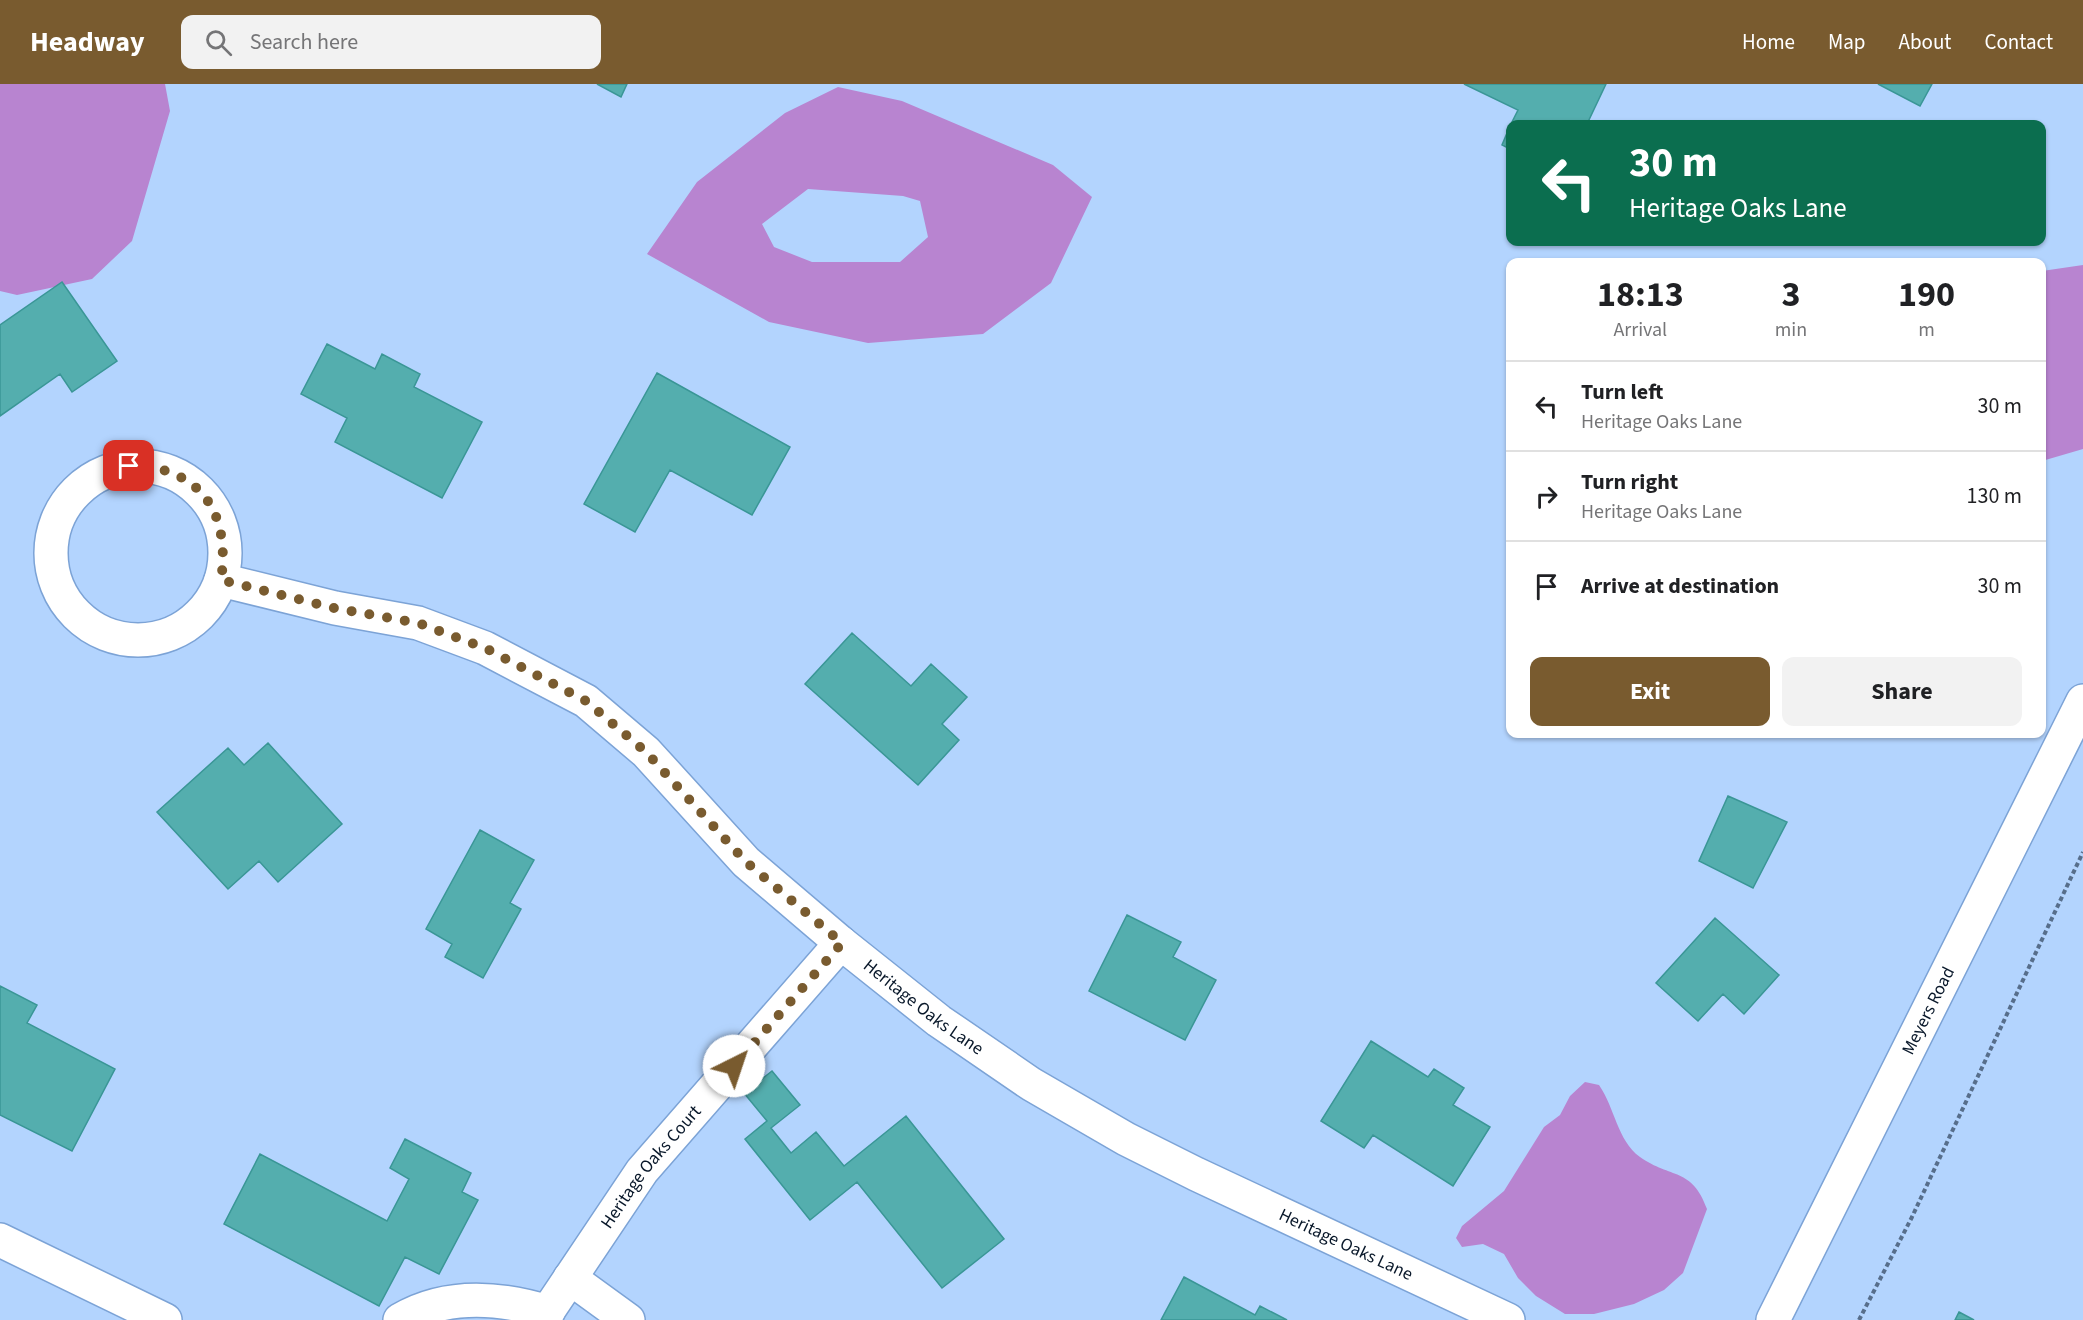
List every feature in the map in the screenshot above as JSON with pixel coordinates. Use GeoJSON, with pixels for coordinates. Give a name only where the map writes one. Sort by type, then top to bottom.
{"type":"FeatureCollection","features":[{"type":"Feature","properties":{"kind":"street"},"geometry":{"type":"LineString","coordinates":[[129,466],[164,470],[180,477],[200,492],[217,516],[223,536],[225,555],[221,580],[203,612],[184,627],[149,639],[122,638],[92,627],[72,610],[59,591],[50,556],[54,529],[63,507],[84,484],[116,469],[129,466]]}},
{"type":"Feature","properties":{"kind":"street","name":"Heritage Oaks Lane"},"geometry":{"type":"LineString","coordinates":[[221,580],[334,608],[418,623],[485,648],[586,701],[646,752],[746,862],[842,943],[939,1020],[1031,1083],[1126,1139],[1196,1174],[1508,1320]]}},
{"type":"Feature","properties":{"kind":"street","name":"Meyers Road"},"geometry":{"type":"LineString","coordinates":[[1773,1320],[2083,701]]}},
{"type":"Feature","properties":{"kind":"street","name":"Heritage Oaks Court"},"geometry":{"type":"LineString","coordinates":[[545,1316],[642,1171],[842,943]]}},
{"type":"Feature","properties":{"kind":"street"},"geometry":{"type":"LineString","coordinates":[[0,1240],[165,1320]]}},
{"type":"Feature","properties":{"kind":"street"},"geometry":{"type":"LineString","coordinates":[[570,1278],[628,1320]]}},
{"type":"Feature","properties":{"kind":"street"},"geometry":{"type":"LineString","coordinates":[[400,1320],[433,1306],[465,1299],[515,1302],[545,1316]]}},
{"type":"Feature","properties":{"kind":"path"},"geometry":{"type":"LineString","coordinates":[[1858,1320],[1912,1217],[2083,852]]}},
{"type":"Feature","properties":{"kind":"shaded area"},"geometry":{"type":"Polygon","coordinates":[[[0,84],[165,84],[170,111],[132,241],[92,279],[17,295],[0,291],[0,84]]]}},
{"type":"Feature","properties":{"kind":"shaded area"},"geometry":{"type":"Polygon","coordinates":[[[838,87],[902,101],[1053,165],[1092,197],[1051,283],[983,334],[868,343],[769,322],[647,254],[697,182],[785,113],[838,87]],[[808,189],[762,224],[774,247],[812,262],[900,262],[928,237],[920,201],[903,196],[808,189]]]}},
{"type":"Feature","properties":{"kind":"shaded area"},"geometry":{"type":"Polygon","coordinates":[[[2083,265],[2083,449],[2046,460],[2046,270],[2083,265]]]}},
{"type":"Feature","properties":{"kind":"shaded area"},"geometry":{"type":"Polygon","coordinates":[[[1585,1082],[1599,1085],[1621,1133],[1632,1150],[1651,1164],[1695,1186],[1707,1209],[1683,1273],[1664,1290],[1634,1304],[1594,1314],[1565,1314],[1536,1296],[1518,1278],[1504,1254],[1483,1244],[1462,1247],[1456,1238],[1462,1226],[1504,1191],[1544,1127],[1560,1115],[1570,1096],[1585,1082]]]}},
{"type":"Feature","properties":{"kind":"building"},"geometry":{"type":"Polygon","coordinates":[[[597,84],[627,84],[621,97],[597,84]]]}},
{"type":"Feature","properties":{"kind":"building"},"geometry":{"type":"Polygon","coordinates":[[[1464,84],[1606,84],[1589,120],[1513,120],[1518,110],[1464,84]]]}},
{"type":"Feature","properties":{"kind":"building"},"geometry":{"type":"Polygon","coordinates":[[[1878,84],[1932,84],[1920,106],[1878,84]]]}},
{"type":"Feature","properties":{"kind":"building"},"geometry":{"type":"Polygon","coordinates":[[[1506,136],[1506,147],[1502,145],[1506,136]]]}},
{"type":"Feature","properties":{"kind":"building"},"geometry":{"type":"Polygon","coordinates":[[[62,282],[117,361],[72,392],[60,374],[0,416],[0,325],[62,282]]]}},
{"type":"Feature","properties":{"kind":"building"},"geometry":{"type":"Polygon","coordinates":[[[327,344],[375,369],[382,354],[420,374],[414,387],[482,422],[442,498],[335,442],[347,418],[301,394],[327,344]]]}},
{"type":"Feature","properties":{"kind":"building"},"geometry":{"type":"Polygon","coordinates":[[[657,373],[790,447],[752,515],[670,470],[635,532],[584,504],[657,373]]]}},
{"type":"Feature","properties":{"kind":"building"},"geometry":{"type":"Polygon","coordinates":[[[852,633],[911,686],[931,664],[967,697],[942,724],[959,740],[918,785],[805,684],[852,633]]]}},
{"type":"Feature","properties":{"kind":"building"},"geometry":{"type":"Polygon","coordinates":[[[268,743],[342,824],[278,882],[259,861],[228,889],[157,812],[228,748],[244,765],[268,743]]]}},
{"type":"Feature","properties":{"kind":"building"},"geometry":{"type":"Polygon","coordinates":[[[1728,796],[1787,822],[1753,888],[1699,861],[1728,796]]]}},
{"type":"Feature","properties":{"kind":"building"},"geometry":{"type":"Polygon","coordinates":[[[480,830],[534,860],[510,903],[521,909],[483,978],[445,957],[452,944],[426,929],[480,830]]]}},
{"type":"Feature","properties":{"kind":"building"},"geometry":{"type":"Polygon","coordinates":[[[1127,915],[1181,942],[1173,957],[1216,980],[1185,1040],[1089,991],[1127,915]]]}},
{"type":"Feature","properties":{"kind":"building"},"geometry":{"type":"Polygon","coordinates":[[[1715,918],[1779,975],[1744,1014],[1723,994],[1698,1021],[1656,983],[1715,918]]]}},
{"type":"Feature","properties":{"kind":"building"},"geometry":{"type":"Polygon","coordinates":[[[0,986],[37,1005],[27,1023],[115,1069],[72,1151],[0,1115],[0,986]]]}},
{"type":"Feature","properties":{"kind":"building"},"geometry":{"type":"Polygon","coordinates":[[[1371,1041],[1428,1077],[1434,1069],[1464,1088],[1453,1105],[1490,1127],[1453,1186],[1373,1135],[1364,1148],[1321,1121],[1371,1041]]]}},
{"type":"Feature","properties":{"kind":"building"},"geometry":{"type":"Polygon","coordinates":[[[772,1071],[800,1105],[771,1128],[791,1153],[816,1132],[844,1166],[906,1116],[1004,1239],[942,1288],[857,1182],[810,1220],[745,1139],[767,1121],[744,1093],[772,1071]]]}},
{"type":"Feature","properties":{"kind":"building"},"geometry":{"type":"Polygon","coordinates":[[[405,1139],[471,1173],[462,1192],[478,1200],[439,1274],[405,1257],[379,1306],[224,1224],[260,1154],[387,1221],[409,1179],[390,1168],[405,1139]]]}},
{"type":"Feature","properties":{"kind":"building"},"geometry":{"type":"Polygon","coordinates":[[[1184,1277],[1255,1315],[1260,1306],[1287,1320],[1161,1320],[1184,1277]]]}},
{"type":"Feature","properties":{"kind":"building"},"geometry":{"type":"Polygon","coordinates":[[[1959,1312],[1974,1320],[1955,1320],[1959,1312]]]}},
{"type":"Feature","properties":{"kind":"route"},"geometry":{"type":"LineString","coordinates":[[129,466],[164,470],[180,477],[200,492],[217,516],[223,536],[225,555],[221,580],[334,608],[418,623],[485,648],[586,701],[646,752],[746,862],[842,943],[734,1066]]}}]}
